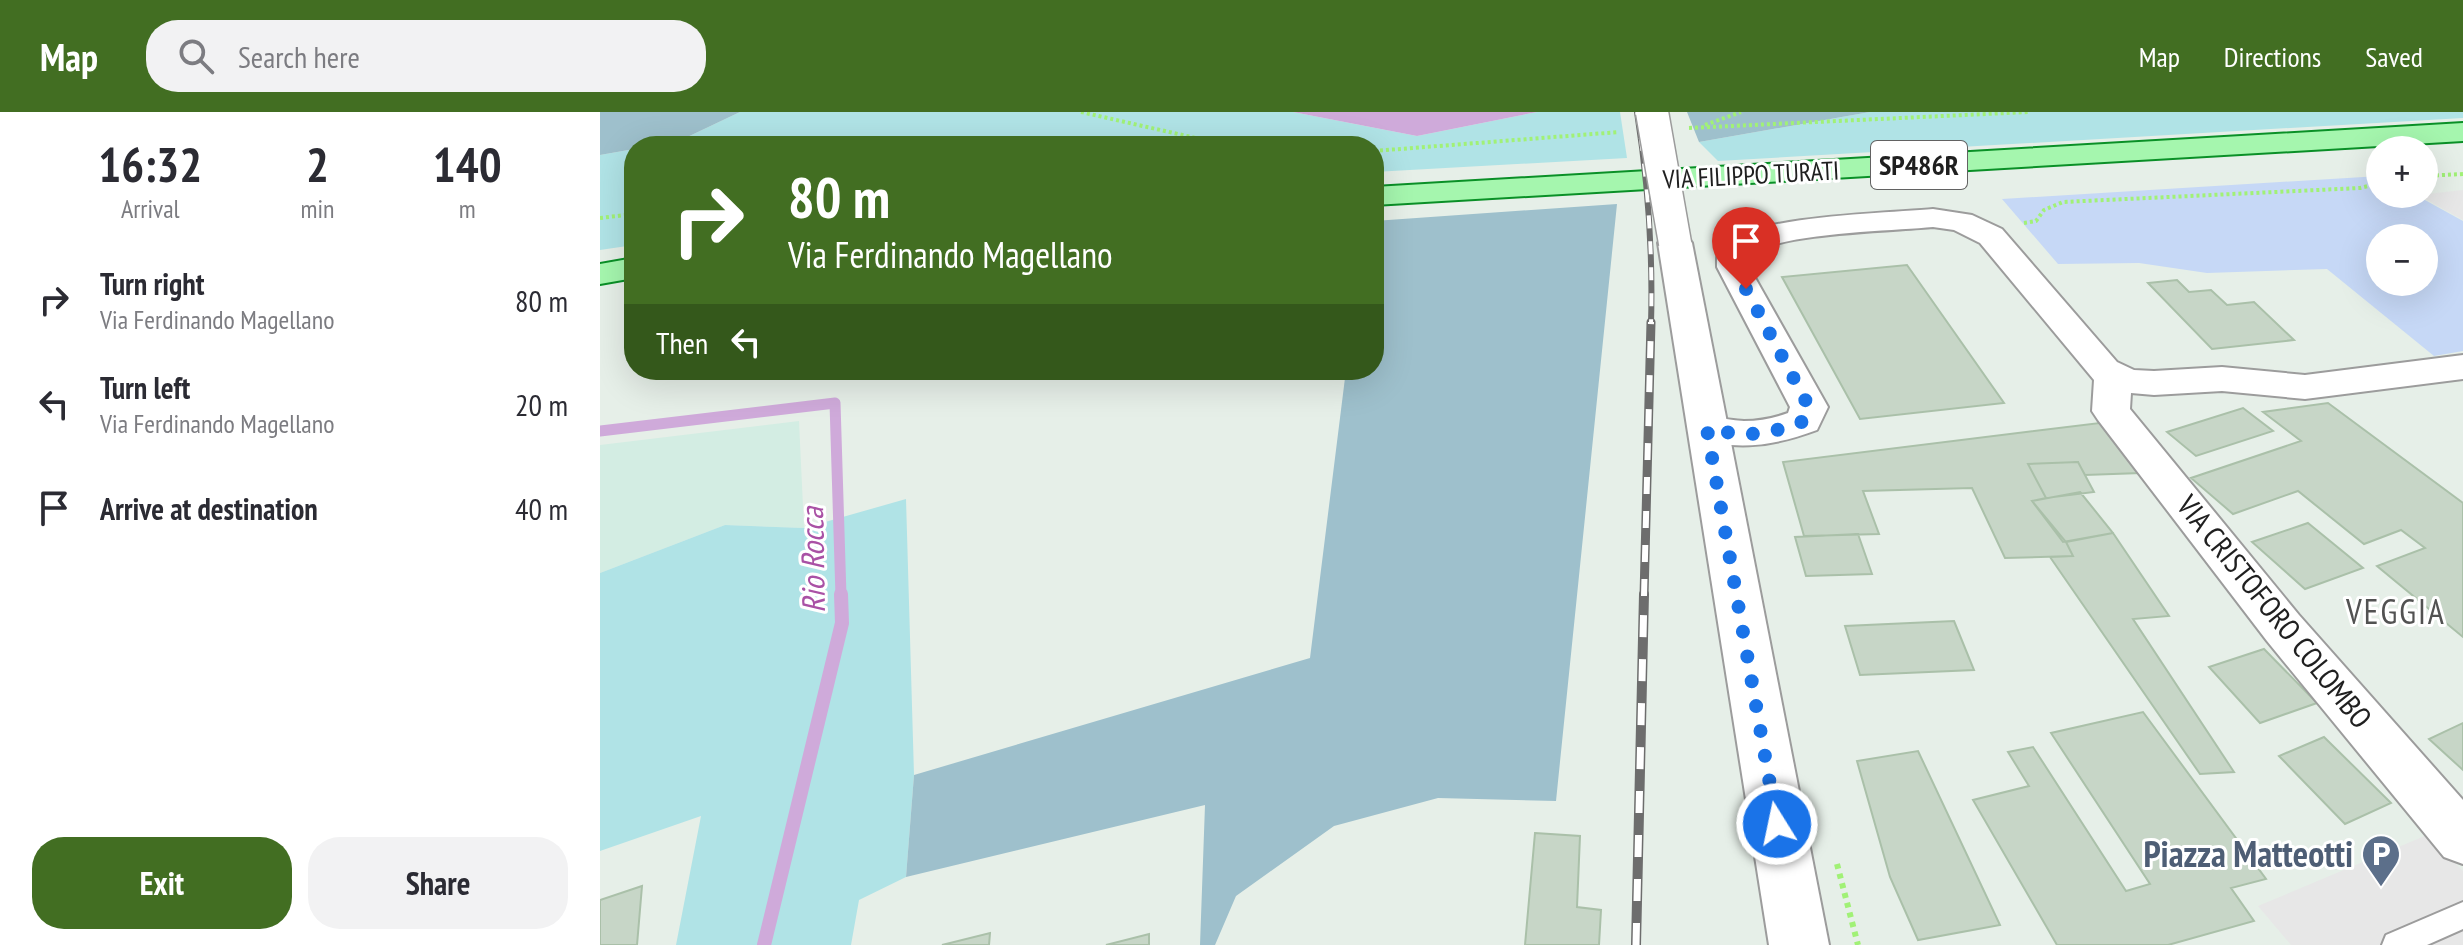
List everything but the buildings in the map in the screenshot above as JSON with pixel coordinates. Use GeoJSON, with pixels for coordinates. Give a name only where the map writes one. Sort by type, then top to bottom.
{"type":"FeatureCollection","features":[{"type":"Feature","properties":{"kind":"main road","name":"VIA FILIPPO TURATI"},"geometry":{"type":"LineString","coordinates":[[1384,195],[2463,132]]}},
{"type":"Feature","properties":{"kind":"main road"},"geometry":{"type":"LineString","coordinates":[[600,274],[624,270]]}},
{"type":"Feature","properties":{"kind":"street"},"geometry":{"type":"LineString","coordinates":[[1652,112],[1799,945]]}},
{"type":"Feature","properties":{"kind":"street"},"geometry":{"type":"LineString","coordinates":[[1707,429],[1740,435],[1766,435],[1804,421],[1809,407],[1733,267],[1733,252],[1748,241],[1796,231],[1933,218],[1961,222],[1991,236],[2104,370],[2128,381],[2154,383],[2222,379],[2305,387],[2463,367]]}},
{"type":"Feature","properties":{"kind":"street","name":"VIA CRISTOFORO COLOMBO"},"geometry":{"type":"LineString","coordinates":[[2113,374],[2111,411],[2283,628],[2463,839]]}},
{"type":"Feature","properties":{"kind":"lane"},"geometry":{"type":"LineString","coordinates":[[2396,945],[2463,915]]}},
{"type":"Feature","properties":{"kind":"path"},"geometry":{"type":"LineString","coordinates":[[1081,112],[1187,136]]}},
{"type":"Feature","properties":{"kind":"path"},"geometry":{"type":"LineString","coordinates":[[1698,128],[1741,112]]}},
{"type":"Feature","properties":{"kind":"path"},"geometry":{"type":"LineString","coordinates":[[1684,128],[2028,112]]}},
{"type":"Feature","properties":{"kind":"path"},"geometry":{"type":"LineString","coordinates":[[1384,150],[1624,132]]}},
{"type":"Feature","properties":{"kind":"path"},"geometry":{"type":"LineString","coordinates":[[2438,175],[2463,174]]}},
{"type":"Feature","properties":{"kind":"path"},"geometry":{"type":"LineString","coordinates":[[1980,230],[2036,221],[2044,210],[2063,202],[2366,186]]}},
{"type":"Feature","properties":{"kind":"path"},"geometry":{"type":"LineString","coordinates":[[600,218],[624,215]]}},
{"type":"Feature","properties":{"kind":"path"},"geometry":{"type":"LineString","coordinates":[[1835,855],[1858,945]]}},
{"type":"Feature","properties":{"kind":"green space"},"geometry":{"type":"Polygon","coordinates":[[[799,421],[804,528],[725,525],[600,573],[600,445],[799,421]]]}},
{"type":"Feature","properties":{"kind":"shaded area"},"geometry":{"type":"Polygon","coordinates":[[[600,112],[740,112],[689,136],[624,136],[624,151],[600,155],[600,112]]]}},
{"type":"Feature","properties":{"kind":"shaded area"},"geometry":{"type":"Polygon","coordinates":[[[740,112],[1293,112],[1417,136],[1537,112],[1620,112],[1627,158],[1384,171],[1384,136],[689,136],[740,112]]]}},
{"type":"Feature","properties":{"kind":"shaded area"},"geometry":{"type":"Polygon","coordinates":[[[1293,112],[1537,112],[1417,136],[1293,112]]]}},
{"type":"Feature","properties":{"kind":"shaded area"},"geometry":{"type":"Polygon","coordinates":[[[1687,112],[1870,112],[1699,142],[1687,112]]]}},
{"type":"Feature","properties":{"kind":"shaded area"},"geometry":{"type":"Polygon","coordinates":[[[1870,112],[2463,112],[2463,118],[1718,161],[1699,142],[1870,112]]]}},
{"type":"Feature","properties":{"kind":"shaded area"},"geometry":{"type":"Polygon","coordinates":[[[624,151],[624,246],[600,250],[600,155],[624,151]]]}},
{"type":"Feature","properties":{"kind":"shaded area"},"geometry":{"type":"Polygon","coordinates":[[[2366,177],[2366,208],[2438,207],[2463,221],[2463,351],[2434,356],[2327,269],[2207,273],[2139,263],[2058,264],[2002,199],[2366,177]]]}},
{"type":"Feature","properties":{"kind":"shaded area"},"geometry":{"type":"Polygon","coordinates":[[[2463,190],[2463,220],[2438,206],[2438,193],[2463,190]]]}},
{"type":"Feature","properties":{"kind":"shaded area"},"geometry":{"type":"Polygon","coordinates":[[[1617,204],[1556,801],[1438,798],[1334,826],[1236,896],[1215,945],[1200,945],[1205,805],[906,877],[914,775],[1310,658],[1345,380],[1384,380],[1384,220],[1617,204]]]}},
{"type":"Feature","properties":{"kind":"shaded area"},"geometry":{"type":"Polygon","coordinates":[[[906,499],[914,775],[906,877],[859,900],[851,945],[676,945],[701,816],[600,851],[600,573],[725,525],[804,528],[906,499]]]}},
{"type":"Feature","properties":{"kind":"shaded area","name":"Piazza Matteotti"},"geometry":{"type":"Polygon","coordinates":[[[2427,835],[2463,871],[2463,945],[2291,945],[2258,906],[2427,835]]]}},
{"type":"Feature","properties":{"kind":"waterway","name":"Rio Rocca"},"geometry":{"type":"LineString","coordinates":[[600,431],[835,403],[841,596]]}},
{"type":"Feature","properties":{"kind":"waterway","name":"Rio Rocca"},"geometry":{"type":"LineString","coordinates":[[764,945],[842,623],[841,594]]}},
{"type":"Feature","properties":{"kind":"railway"},"geometry":{"type":"LineString","coordinates":[[1637,112],[1649,218],[1651,322]]}},
{"type":"Feature","properties":{"kind":"railway"},"geometry":{"type":"LineString","coordinates":[[1644,596],[1651,322]]}},
{"type":"Feature","properties":{"kind":"railway"},"geometry":{"type":"LineString","coordinates":[[1636,945],[1644,594]]}},
{"type":"Feature","properties":{"kind":"place","name":"Piazza Matteotti"},"geometry":{"type":"Point","coordinates":[2381,888]}},
{"type":"Feature","properties":{"kind":"district","name":"VEGGIA"},"geometry":{"type":"Point","coordinates":[2396,612]}},
{"type":"Feature","properties":{"kind":"route"},"geometry":{"type":"LineString","coordinates":[[1746,289],[1809,407],[1804,421],[1766,435],[1740,435],[1707,429],[1777,824]]}}]}
